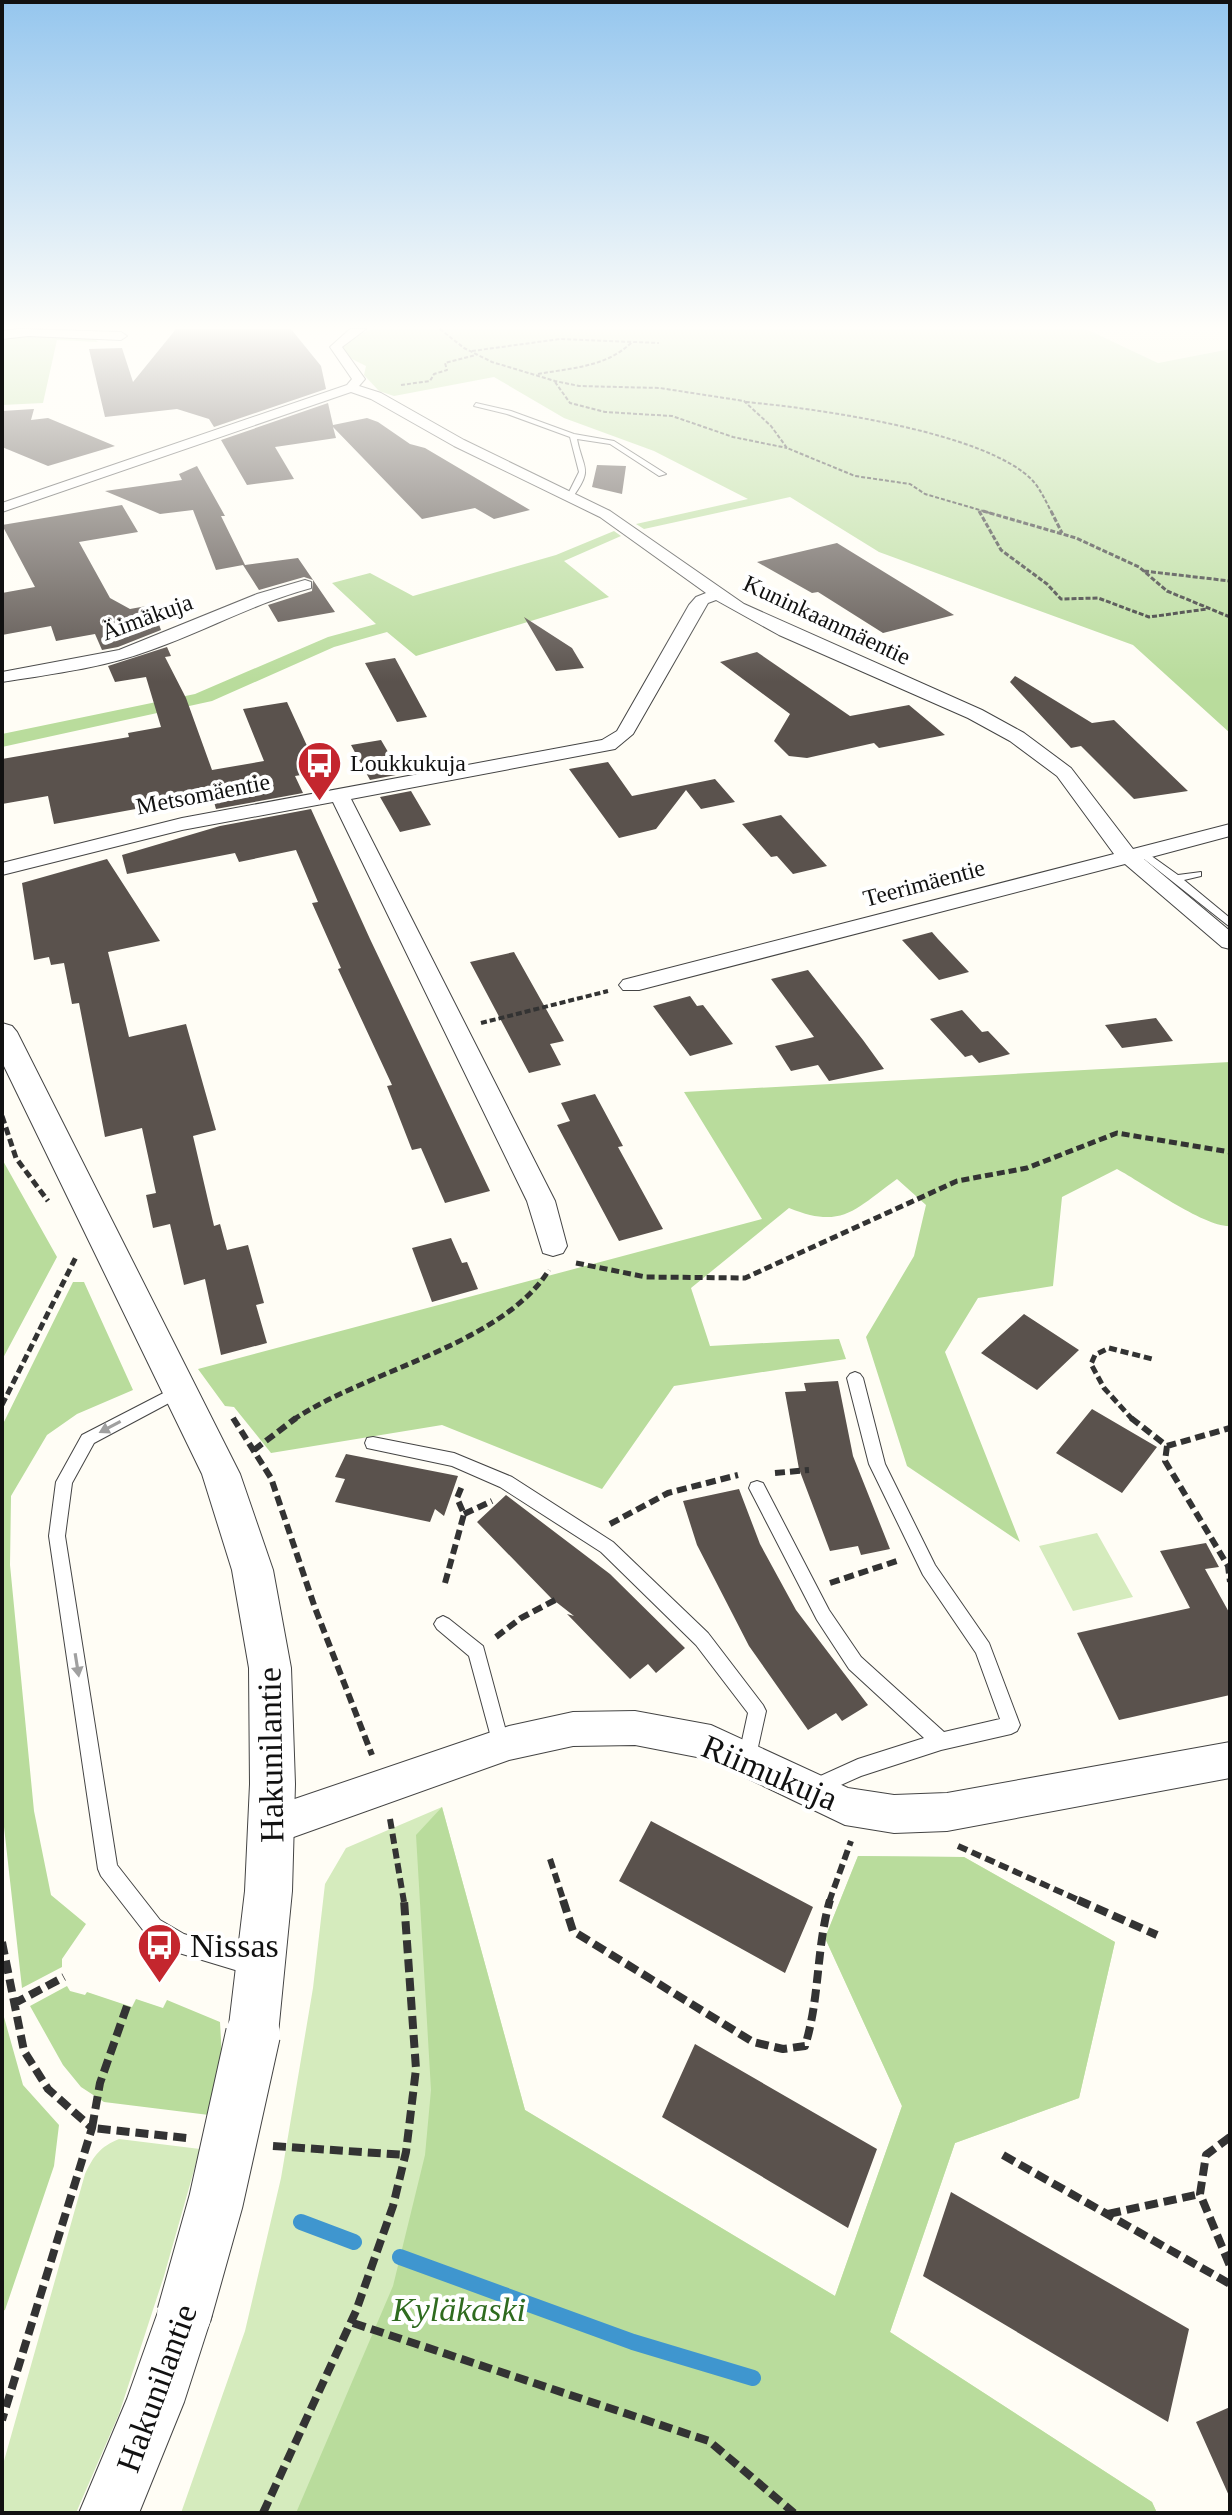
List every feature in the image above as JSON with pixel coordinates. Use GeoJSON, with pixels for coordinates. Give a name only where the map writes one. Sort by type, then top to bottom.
{"type":"FeatureCollection","features":[{"type":"Feature","properties":{"kind":"street"},"geometry":{"type":"LineString","coordinates":[[2,508],[186,446]]}},
{"type":"Feature","properties":{"kind":"street","name":"Kuninkaanmäentie"},"geometry":{"type":"LineString","coordinates":[[466,446],[605,514],[665,554],[716,595],[785,631],[975,714],[1017,737],[1064,772],[1085,797],[1108,835],[1136,855],[1230,942]]}},
{"type":"Feature","properties":{"kind":"street","name":"Äimäkuja"},"geometry":{"type":"LineString","coordinates":[[2,677],[144,648],[274,592],[305,585]]}},
{"type":"Feature","properties":{"kind":"street","name":"Metsomäentie"},"geometry":{"type":"LineString","coordinates":[[2,869],[141,832],[599,748],[624,734],[695,609],[702,600],[716,595]]}},
{"type":"Feature","properties":{"kind":"street"},"geometry":{"type":"LineString","coordinates":[[339,795],[541,1201],[553,1246]]}},
{"type":"Feature","properties":{"kind":"street","name":"Teerimäentie"},"geometry":{"type":"LineString","coordinates":[[631,985],[1230,830]]}},
{"type":"Feature","properties":{"kind":"street","name":"Hakunilantie"},"geometry":{"type":"LineString","coordinates":[[2,1032],[226,1487],[260,1600],[270,1669],[274,1825],[253,2034],[216,2201],[184,2315],[155,2402],[109,2513]]}},
{"type":"Feature","properties":{"kind":"street","name":"Riimukuja"},"geometry":{"type":"LineString","coordinates":[[274,1825],[501,1746],[573,1729],[635,1728],[711,1742],[845,1806],[894,1814],[947,1812],[1230,1760]]}},
{"type":"Feature","properties":{"kind":"lane"},"geometry":{"type":"LineString","coordinates":[[569,496],[582,479],[584,467],[575,446]]}},
{"type":"Feature","properties":{"kind":"lane"},"geometry":{"type":"LineString","coordinates":[[619,446],[662,474]]}},
{"type":"Feature","properties":{"kind":"lane"},"geometry":{"type":"LineString","coordinates":[[1136,855],[1176,879],[1230,924]]}},
{"type":"Feature","properties":{"kind":"lane"},"geometry":{"type":"LineString","coordinates":[[1176,879],[1197,874]]}},
{"type":"Feature","properties":{"kind":"lane"},"geometry":{"type":"LineString","coordinates":[[811,1789],[858,1768],[941,1741],[1011,1725],[983,1649],[920,1554],[877,1464],[855,1378]]}},
{"type":"Feature","properties":{"kind":"lane"},"geometry":{"type":"LineString","coordinates":[[179,1391],[88,1439],[64,1482],[57,1536],[108,1869],[153,1927],[179,1943],[262,1968]]}},
{"type":"Feature","properties":{"kind":"lane"},"geometry":{"type":"LineString","coordinates":[[373,1443],[454,1460],[506,1482],[607,1547],[702,1639],[757,1711],[747,1759]]}},
{"type":"Feature","properties":{"kind":"lane"},"geometry":{"type":"LineString","coordinates":[[754,1482],[810,1590],[855,1663],[941,1741]]}},
{"type":"Feature","properties":{"kind":"lane"},"geometry":{"type":"LineString","coordinates":[[443,1624],[477,1652],[501,1746]]}},
{"type":"Feature","properties":{"kind":"path"},"geometry":{"type":"LineString","coordinates":[[779,446],[855,476],[910,484],[925,494],[1063,534],[1143,571],[1167,591],[1230,617]]}},
{"type":"Feature","properties":{"kind":"path"},"geometry":{"type":"LineString","coordinates":[[969,446],[1011,464],[1032,481],[1063,534]]}},
{"type":"Feature","properties":{"kind":"path"},"geometry":{"type":"LineString","coordinates":[[979,510],[989,533],[1006,556],[1048,581],[1061,599],[1098,598],[1149,617],[1210,608]]}},
{"type":"Feature","properties":{"kind":"path"},"geometry":{"type":"LineString","coordinates":[[1143,571],[1230,581]]}},
{"type":"Feature","properties":{"kind":"path"},"geometry":{"type":"LineString","coordinates":[[457,1029],[631,985]]}},
{"type":"Feature","properties":{"kind":"path"},"geometry":{"type":"LineString","coordinates":[[2,1116],[4,1139],[56,1211]]}},
{"type":"Feature","properties":{"kind":"path"},"geometry":{"type":"LineString","coordinates":[[553,1246],[571,1262],[646,1277],[745,1278],[957,1181],[1027,1168],[1117,1133],[1230,1152]]}},
{"type":"Feature","properties":{"kind":"path"},"geometry":{"type":"LineString","coordinates":[[2,1405],[78,1255],[72,1244]]}},
{"type":"Feature","properties":{"kind":"path"},"geometry":{"type":"LineString","coordinates":[[254,1450],[269,1436],[334,1395],[495,1322],[538,1289],[548,1274],[553,1246]]}},
{"type":"Feature","properties":{"kind":"path"},"geometry":{"type":"LineString","coordinates":[[1152,1359],[1112,1348],[1100,1350],[1091,1364],[1103,1385],[1142,1430],[1167,1446],[1230,1428]]}},
{"type":"Feature","properties":{"kind":"path"},"geometry":{"type":"LineString","coordinates":[[229,1412],[271,1478],[315,1608],[375,1765]]}},
{"type":"Feature","properties":{"kind":"path"},"geometry":{"type":"LineString","coordinates":[[1167,1446],[1165,1461],[1229,1565],[1230,1582]]}},
{"type":"Feature","properties":{"kind":"path"},"geometry":{"type":"LineString","coordinates":[[445,1583],[464,1514],[457,1498],[471,1467]]}},
{"type":"Feature","properties":{"kind":"path"},"geometry":{"type":"LineString","coordinates":[[590,1536],[668,1493],[728,1475],[754,1482]]}},
{"type":"Feature","properties":{"kind":"path"},"geometry":{"type":"LineString","coordinates":[[810,1590],[920,1554]]}},
{"type":"Feature","properties":{"kind":"path"},"geometry":{"type":"LineString","coordinates":[[477,1652],[521,1618],[559,1598]]}},
{"type":"Feature","properties":{"kind":"path"},"geometry":{"type":"LineString","coordinates":[[263,2513],[353,2323],[378,2258],[406,2155],[415,2094],[407,1914],[389,1814]]}},
{"type":"Feature","properties":{"kind":"path"},"geometry":{"type":"LineString","coordinates":[[550,1859],[573,1931],[753,2042],[783,2049],[805,2046],[812,2027],[823,1927],[830,1896],[852,1840]]}},
{"type":"Feature","properties":{"kind":"path"},"geometry":{"type":"LineString","coordinates":[[952,1844],[1157,1935]]}},
{"type":"Feature","properties":{"kind":"path"},"geometry":{"type":"LineString","coordinates":[[2,1942],[24,2051],[48,2089],[92,2128]]}},
{"type":"Feature","properties":{"kind":"path"},"geometry":{"type":"LineString","coordinates":[[13,2004],[64,1977]]}},
{"type":"Feature","properties":{"kind":"path"},"geometry":{"type":"LineString","coordinates":[[2,2420],[92,2128],[100,2083],[127,2006]]}},
{"type":"Feature","properties":{"kind":"path"},"geometry":{"type":"LineString","coordinates":[[1230,2137],[1206,2155],[1200,2194],[1230,2266]]}},
{"type":"Feature","properties":{"kind":"path"},"geometry":{"type":"LineString","coordinates":[[1003,2155],[1230,2284]]}},
{"type":"Feature","properties":{"kind":"path"},"geometry":{"type":"LineString","coordinates":[[1107,2214],[1200,2194]]}},
{"type":"Feature","properties":{"kind":"path"},"geometry":{"type":"LineString","coordinates":[[353,2323],[709,2441],[794,2513]]}},
{"type":"Feature","properties":{"kind":"green space"},"geometry":{"type":"Polygon","coordinates":[[[641,446],[1230,446],[1230,733],[1133,645],[879,552],[790,497],[644,529],[636,524],[748,499],[641,446]]]}},
{"type":"Feature","properties":{"kind":"green space"},"geometry":{"type":"Polygon","coordinates":[[[614,531],[621,536],[564,561],[609,597],[416,656],[387,632],[334,647],[212,701],[2,747],[2,734],[195,694],[328,637],[376,624],[332,583],[370,573],[413,596],[556,555],[614,531]]]}},
{"type":"Feature","properties":{"kind":"green space"},"geometry":{"type":"Polygon","coordinates":[[[1230,1062],[1230,1226],[1190,1212],[1117,1169],[1062,1197],[1053,1286],[978,1298],[945,1352],[1020,1542],[907,1466],[866,1337],[914,1256],[926,1205],[897,1179],[848,1213],[823,1217],[789,1208],[691,1288],[710,1346],[839,1339],[846,1359],[674,1386],[602,1489],[442,1425],[271,1453],[234,1407],[225,1406],[198,1369],[762,1219],[684,1092],[1230,1062]]]}},
{"type":"Feature","properties":{"kind":"green space"},"geometry":{"type":"Polygon","coordinates":[[[2,1159],[57,1257],[2,1360],[2,1159]]]}},
{"type":"Feature","properties":{"kind":"green space"},"geometry":{"type":"Polygon","coordinates":[[[73,1282],[84,1282],[133,1390],[77,1414],[47,1435],[11,1496],[10,1565],[34,1811],[51,1895],[86,1924],[62,1959],[62,1967],[22,1988],[2,1809],[2,1426],[73,1282]]]}},
{"type":"Feature","properties":{"kind":"green space"},"geometry":{"type":"Polygon","coordinates":[[[1097,1533],[1133,1597],[1073,1611],[1039,1546],[1097,1533]]]}},
{"type":"Feature","properties":{"kind":"green space","name":"Kyläkaski"},"geometry":{"type":"Polygon","coordinates":[[[442,1807],[525,2110],[835,2296],[902,2106],[825,1938],[858,1856],[964,1857],[1115,1942],[1079,2098],[955,2143],[890,2332],[1152,2502],[1157,2513],[181,2513],[245,2331],[281,2178],[313,1988],[325,1884],[346,1848],[442,1807]]]}},
{"type":"Feature","properties":{"kind":"green space","name":"Kyläkaski"},"geometry":{"type":"Polygon","coordinates":[[[442,1807],[525,2110],[835,2296],[902,2106],[825,1938],[858,1856],[964,1857],[1115,1942],[1079,2098],[955,2143],[890,2332],[1152,2502],[1157,2513],[296,2513],[393,2286],[425,2155],[431,2090],[416,1835],[442,1807]]]}},
{"type":"Feature","properties":{"kind":"green space"},"geometry":{"type":"Polygon","coordinates":[[[67,1986],[70,1991],[85,1995],[87,1992],[132,2007],[136,1999],[163,2008],[167,2000],[220,2022],[222,2059],[209,2115],[104,2102],[81,2087],[63,2065],[30,2006],[67,1986]]]}},
{"type":"Feature","properties":{"kind":"green space"},"geometry":{"type":"Polygon","coordinates":[[[2,2010],[23,2085],[59,2125],[54,2166],[5,2310],[2,2311],[2,2010]]]}},
{"type":"Feature","properties":{"kind":"green space"},"geometry":{"type":"Polygon","coordinates":[[[119,2139],[200,2149],[164,2276],[119,2414],[76,2513],[2,2513],[2,2468],[85,2174],[98,2152],[119,2139]]]}},
{"type":"Feature","properties":{"kind":"building"},"geometry":{"type":"Polygon","coordinates":[[[2,446],[114,446],[48,466],[2,446]]]}},
{"type":"Feature","properties":{"kind":"building"},"geometry":{"type":"Polygon","coordinates":[[[225,446],[279,446],[275,447],[294,479],[247,485],[225,446]]]}},
{"type":"Feature","properties":{"kind":"building"},"geometry":{"type":"Polygon","coordinates":[[[352,446],[425,448],[530,510],[494,519],[475,508],[422,519],[352,446]]]}},
{"type":"Feature","properties":{"kind":"building"},"geometry":{"type":"Polygon","coordinates":[[[597,465],[626,466],[622,494],[592,487],[597,465]]]}},
{"type":"Feature","properties":{"kind":"building"},"geometry":{"type":"Polygon","coordinates":[[[197,466],[225,516],[221,516],[245,565],[298,558],[335,612],[278,622],[268,605],[312,591],[313,580],[304,577],[259,590],[243,565],[216,570],[193,510],[160,514],[105,491],[182,480],[179,474],[197,466]]]}},
{"type":"Feature","properties":{"kind":"building"},"geometry":{"type":"Polygon","coordinates":[[[122,505],[138,532],[79,542],[110,598],[130,609],[152,605],[161,630],[102,650],[95,634],[56,641],[51,626],[2,635],[2,593],[35,587],[2,525],[122,505]]]}},
{"type":"Feature","properties":{"kind":"building"},"geometry":{"type":"Polygon","coordinates":[[[837,543],[954,615],[883,633],[818,592],[812,593],[757,562],[837,543]]]}},
{"type":"Feature","properties":{"kind":"building"},"geometry":{"type":"Polygon","coordinates":[[[524,617],[572,648],[584,668],[556,671],[524,617]]]}},
{"type":"Feature","properties":{"kind":"building"},"geometry":{"type":"Polygon","coordinates":[[[167,647],[171,656],[165,657],[186,698],[212,770],[264,761],[243,709],[287,702],[319,772],[295,776],[303,793],[216,809],[212,795],[54,824],[48,796],[2,804],[2,759],[129,737],[128,733],[161,727],[146,677],[115,682],[108,666],[167,647]]]}},
{"type":"Feature","properties":{"kind":"building"},"geometry":{"type":"Polygon","coordinates":[[[757,652],[850,716],[909,705],[945,735],[879,748],[874,743],[807,758],[789,756],[774,741],[790,714],[720,662],[757,652]]]}},
{"type":"Feature","properties":{"kind":"building"},"geometry":{"type":"Polygon","coordinates":[[[395,658],[427,717],[397,722],[365,663],[395,658]]]}},
{"type":"Feature","properties":{"kind":"building"},"geometry":{"type":"Polygon","coordinates":[[[1015,676],[1092,723],[1114,720],[1188,791],[1134,799],[1081,746],[1071,748],[1010,682],[1015,676]]]}},
{"type":"Feature","properties":{"kind":"building"},"geometry":{"type":"Polygon","coordinates":[[[381,740],[401,774],[370,780],[351,745],[381,740]]]}},
{"type":"Feature","properties":{"kind":"building"},"geometry":{"type":"Polygon","coordinates":[[[608,762],[632,796],[715,779],[735,802],[701,809],[686,790],[656,829],[619,838],[569,769],[608,762]]]}},
{"type":"Feature","properties":{"kind":"building"},"geometry":{"type":"Polygon","coordinates":[[[411,791],[431,825],[400,832],[380,797],[411,791]]]}},
{"type":"Feature","properties":{"kind":"building"},"geometry":{"type":"Polygon","coordinates":[[[311,809],[490,1191],[445,1203],[421,1148],[412,1150],[387,1086],[392,1085],[338,969],[341,968],[312,903],[318,902],[296,850],[239,862],[235,853],[127,874],[122,855],[220,826],[311,809]]]}},
{"type":"Feature","properties":{"kind":"building"},"geometry":{"type":"Polygon","coordinates":[[[781,815],[827,866],[793,874],[777,856],[771,857],[742,824],[781,815]]]}},
{"type":"Feature","properties":{"kind":"building"},"geometry":{"type":"Polygon","coordinates":[[[107,859],[160,941],[108,952],[129,1037],[186,1024],[216,1130],[193,1136],[214,1226],[220,1224],[227,1250],[248,1245],[264,1303],[256,1305],[267,1343],[221,1355],[205,1279],[184,1285],[170,1224],[153,1228],[146,1195],[156,1193],[142,1128],[105,1137],[79,1003],[72,1004],[64,963],[51,965],[49,957],[34,960],[22,883],[107,859]]]}},
{"type":"Feature","properties":{"kind":"building"},"geometry":{"type":"Polygon","coordinates":[[[932,932],[969,972],[939,980],[902,940],[932,932]]]}},
{"type":"Feature","properties":{"kind":"building"},"geometry":{"type":"Polygon","coordinates":[[[514,952],[564,1041],[550,1044],[561,1065],[529,1073],[470,962],[514,952]]]}},
{"type":"Feature","properties":{"kind":"building"},"geometry":{"type":"Polygon","coordinates":[[[808,970],[884,1069],[829,1081],[818,1065],[791,1071],[775,1046],[814,1037],[771,979],[808,970]]]}},
{"type":"Feature","properties":{"kind":"building"},"geometry":{"type":"Polygon","coordinates":[[[690,996],[697,1006],[703,1005],[733,1044],[690,1056],[653,1006],[690,996]]]}},
{"type":"Feature","properties":{"kind":"building"},"geometry":{"type":"Polygon","coordinates":[[[962,1010],[982,1032],[988,1031],[1010,1054],[979,1063],[972,1055],[965,1057],[930,1019],[962,1010]]]}},
{"type":"Feature","properties":{"kind":"building"},"geometry":{"type":"Polygon","coordinates":[[[1156,1018],[1173,1041],[1122,1048],[1105,1025],[1156,1018]]]}},
{"type":"Feature","properties":{"kind":"building"},"geometry":{"type":"Polygon","coordinates":[[[595,1094],[623,1146],[618,1147],[663,1229],[619,1241],[557,1125],[570,1121],[561,1103],[595,1094]]]}},
{"type":"Feature","properties":{"kind":"building"},"geometry":{"type":"Polygon","coordinates":[[[451,1238],[462,1263],[467,1262],[478,1289],[432,1302],[412,1248],[451,1238]]]}},
{"type":"Feature","properties":{"kind":"building"},"geometry":{"type":"Polygon","coordinates":[[[1024,1314],[1079,1350],[1037,1390],[981,1353],[1024,1314]]]}},
{"type":"Feature","properties":{"kind":"building"},"geometry":{"type":"Polygon","coordinates":[[[838,1381],[853,1456],[890,1549],[861,1555],[858,1546],[830,1551],[799,1469],[785,1392],[806,1391],[804,1383],[838,1381]]]}},
{"type":"Feature","properties":{"kind":"building"},"geometry":{"type":"Polygon","coordinates":[[[1092,1409],[1157,1447],[1122,1493],[1056,1453],[1092,1409]]]}},
{"type":"Feature","properties":{"kind":"building"},"geometry":{"type":"Polygon","coordinates":[[[346,1454],[458,1476],[444,1516],[435,1509],[430,1522],[335,1502],[345,1479],[335,1477],[346,1454]]]}},
{"type":"Feature","properties":{"kind":"building"},"geometry":{"type":"Polygon","coordinates":[[[739,1489],[760,1544],[796,1610],[868,1705],[842,1721],[836,1713],[808,1730],[749,1646],[697,1545],[683,1501],[739,1489]]]}},
{"type":"Feature","properties":{"kind":"building"},"geometry":{"type":"Polygon","coordinates":[[[506,1495],[610,1574],[685,1648],[656,1673],[648,1664],[630,1679],[567,1614],[574,1616],[551,1598],[477,1522],[506,1495]]]}},
{"type":"Feature","properties":{"kind":"building"},"geometry":{"type":"Polygon","coordinates":[[[1206,1543],[1219,1567],[1205,1569],[1230,1614],[1230,1695],[1119,1720],[1077,1633],[1190,1608],[1160,1551],[1206,1543]]]}},
{"type":"Feature","properties":{"kind":"building"},"geometry":{"type":"Polygon","coordinates":[[[651,1821],[813,1907],[785,1973],[619,1881],[651,1821]]]}},
{"type":"Feature","properties":{"kind":"building"},"geometry":{"type":"Polygon","coordinates":[[[695,2044],[877,2149],[848,2228],[662,2117],[695,2044]]]}},
{"type":"Feature","properties":{"kind":"building"},"geometry":{"type":"Polygon","coordinates":[[[951,2192],[1189,2329],[1168,2422],[923,2276],[951,2192]]]}},
{"type":"Feature","properties":{"kind":"building"},"geometry":{"type":"Polygon","coordinates":[[[1230,2407],[1230,2498],[1196,2422],[1230,2407]]]}},
{"type":"Feature","properties":{"kind":"waterway"},"geometry":{"type":"LineString","coordinates":[[301,2222],[354,2242]]}},
{"type":"Feature","properties":{"kind":"waterway"},"geometry":{"type":"LineString","coordinates":[[400,2257],[633,2342],[753,2378]]}},
{"type":"Feature","properties":{"kind":"place","name":"Loukkukuja"},"geometry":{"type":"Point","coordinates":[319,802]}},
{"type":"Feature","properties":{"kind":"place","name":"Nissas"},"geometry":{"type":"Point","coordinates":[159,1984]}}]}
